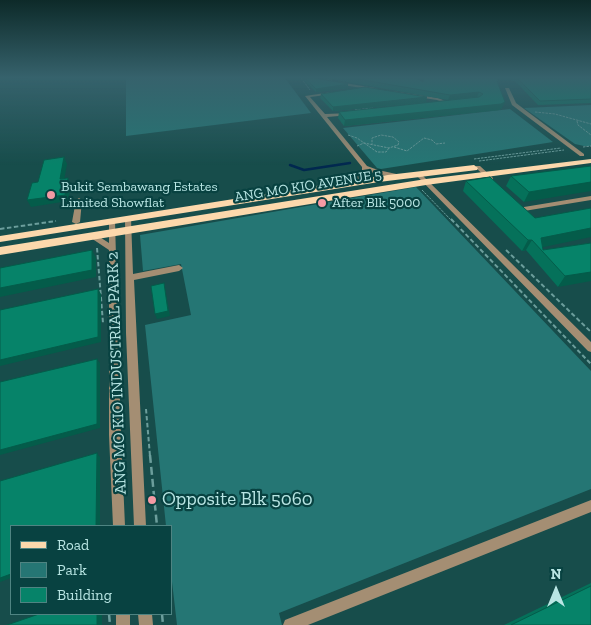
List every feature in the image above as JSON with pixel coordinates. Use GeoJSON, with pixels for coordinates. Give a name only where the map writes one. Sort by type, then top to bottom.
{"type":"FeatureCollection","features":[{"type":"Feature","properties":{"kind":"main road","name":"ANG MO KIO AVENUE 5"},"geometry":{"type":"LineString","coordinates":[[0,239],[399,176],[587,154]]}},
{"type":"Feature","properties":{"kind":"main road","name":"ANG MO KIO AVENUE 5"},"geometry":{"type":"LineString","coordinates":[[0,251],[486,174],[591,161]]}},
{"type":"Feature","properties":{"kind":"street"},"geometry":{"type":"LineString","coordinates":[[316,107],[365,167],[376,172],[399,176]]}},
{"type":"Feature","properties":{"kind":"street"},"geometry":{"type":"LineString","coordinates":[[517,107],[573,149],[587,154]]}},
{"type":"Feature","properties":{"kind":"street"},"geometry":{"type":"LineString","coordinates":[[324,116],[352,112]]}},
{"type":"Feature","properties":{"kind":"street"},"geometry":{"type":"LineString","coordinates":[[352,183],[362,177],[365,173],[365,167]]}},
{"type":"Feature","properties":{"kind":"street"},"geometry":{"type":"LineString","coordinates":[[478,167],[496,183]]}},
{"type":"Feature","properties":{"kind":"street"},"geometry":{"type":"LineString","coordinates":[[418,174],[423,185],[591,348]]}},
{"type":"Feature","properties":{"kind":"street"},"geometry":{"type":"LineString","coordinates":[[524,208],[591,198]]}},
{"type":"Feature","properties":{"kind":"street"},"geometry":{"type":"LineString","coordinates":[[76,222],[79,200]]}},
{"type":"Feature","properties":{"kind":"street"},"geometry":{"type":"LineString","coordinates":[[517,202],[534,217]]}},
{"type":"Feature","properties":{"kind":"street"},"geometry":{"type":"LineString","coordinates":[[148,215],[148,228]]}},
{"type":"Feature","properties":{"kind":"street","name":"ANG MO KIO INDUSTRIAL PARK 2"},"geometry":{"type":"LineString","coordinates":[[128,218],[140,525]]}},
{"type":"Feature","properties":{"kind":"street","name":"ANG MO KIO INDUSTRIAL PARK 2"},"geometry":{"type":"LineString","coordinates":[[112,221],[119,525]]}},
{"type":"Feature","properties":{"kind":"street"},"geometry":{"type":"LineString","coordinates":[[92,236],[112,249]]}},
{"type":"Feature","properties":{"kind":"street"},"geometry":{"type":"LineString","coordinates":[[130,278],[178,268]]}},
{"type":"Feature","properties":{"kind":"street"},"geometry":{"type":"LineString","coordinates":[[290,625],[591,506]]}},
{"type":"Feature","properties":{"kind":"path"},"geometry":{"type":"LineString","coordinates":[[352,112],[380,108]]}},
{"type":"Feature","properties":{"kind":"path"},"geometry":{"type":"LineString","coordinates":[[528,112],[546,112],[591,124]]}},
{"type":"Feature","properties":{"kind":"path"},"geometry":{"type":"LineString","coordinates":[[577,121],[578,126],[591,135]]}},
{"type":"Feature","properties":{"kind":"path"},"geometry":{"type":"LineString","coordinates":[[348,135],[357,138],[377,152],[386,152],[389,148]]}},
{"type":"Feature","properties":{"kind":"path"},"geometry":{"type":"LineString","coordinates":[[372,144],[371,141],[375,136],[387,135],[399,142],[394,147]]}},
{"type":"Feature","properties":{"kind":"path"},"geometry":{"type":"LineString","coordinates":[[357,146],[364,143],[389,148],[394,147],[407,151],[424,138],[432,140],[436,144],[444,143]]}},
{"type":"Feature","properties":{"kind":"path"},"geometry":{"type":"LineString","coordinates":[[468,161],[591,147]]}},
{"type":"Feature","properties":{"kind":"path"},"geometry":{"type":"LineString","coordinates":[[423,185],[591,364]]}},
{"type":"Feature","properties":{"kind":"path"},"geometry":{"type":"LineString","coordinates":[[504,247],[591,332]]}},
{"type":"Feature","properties":{"kind":"path"},"geometry":{"type":"LineString","coordinates":[[145,400],[157,525]]}},
{"type":"Feature","properties":{"kind":"green space"},"geometry":{"type":"Polygon","coordinates":[[[126,107],[307,107],[311,113],[126,136],[126,107]]]}},
{"type":"Feature","properties":{"kind":"green space"},"geometry":{"type":"Polygon","coordinates":[[[591,107],[591,146],[575,144],[524,108],[591,107]]]}},
{"type":"Feature","properties":{"kind":"green space"},"geometry":{"type":"Polygon","coordinates":[[[510,109],[553,142],[381,169],[377,168],[343,128],[510,109]]]}},
{"type":"Feature","properties":{"kind":"green space"},"geometry":{"type":"Polygon","coordinates":[[[416,187],[591,371],[591,489],[279,613],[282,625],[177,625],[172,582],[172,525],[166,525],[145,325],[191,315],[181,264],[143,271],[140,235],[416,187]]]}},
{"type":"Feature","properties":{"kind":"building"},"geometry":{"type":"Polygon","coordinates":[[[384,107],[470,107],[345,120],[339,112],[384,107]]]}},
{"type":"Feature","properties":{"kind":"building"},"geometry":{"type":"Polygon","coordinates":[[[64,157],[60,179],[68,178],[65,195],[27,200],[32,183],[38,182],[44,160],[64,157]]]}},
{"type":"Feature","properties":{"kind":"building"},"geometry":{"type":"Polygon","coordinates":[[[591,166],[591,182],[529,192],[511,176],[591,166]]]}},
{"type":"Feature","properties":{"kind":"building"},"geometry":{"type":"Polygon","coordinates":[[[490,177],[535,218],[591,208],[591,228],[541,238],[543,250],[591,243],[591,272],[565,276],[532,240],[528,240],[466,181],[490,177]]]}},
{"type":"Feature","properties":{"kind":"building"},"geometry":{"type":"Polygon","coordinates":[[[92,250],[92,270],[0,288],[0,268],[92,250]]]}},
{"type":"Feature","properties":{"kind":"building"},"geometry":{"type":"Polygon","coordinates":[[[164,283],[168,311],[155,314],[151,286],[164,283]]]}},
{"type":"Feature","properties":{"kind":"building"},"geometry":{"type":"Polygon","coordinates":[[[98,289],[98,337],[0,360],[0,310],[98,289]]]}},
{"type":"Feature","properties":{"kind":"building"},"geometry":{"type":"Polygon","coordinates":[[[97,359],[97,424],[0,450],[0,382],[97,359]]]}},
{"type":"Feature","properties":{"kind":"building"},"geometry":{"type":"Polygon","coordinates":[[[97,453],[96,525],[10,525],[10,574],[0,578],[0,481],[97,453]]]}},
{"type":"Feature","properties":{"kind":"building"},"geometry":{"type":"Polygon","coordinates":[[[591,586],[591,625],[511,625],[591,586]]]}},
{"type":"Feature","properties":{"kind":"building"},"geometry":{"type":"Polygon","coordinates":[[[36,615],[97,615],[97,625],[7,625],[36,615]]]}},
{"type":"Feature","properties":{"kind":"waterway"},"geometry":{"type":"LineString","coordinates":[[290,165],[304,170],[350,163]]}},
{"type":"Feature","properties":{"kind":"place","name":"Bukit Sembawang Estates Limited Showflat"},"geometry":{"type":"Point","coordinates":[51,195]}},
{"type":"Feature","properties":{"kind":"place","name":"After Blk 5000"},"geometry":{"type":"Point","coordinates":[322,203]}},
{"type":"Feature","properties":{"kind":"place","name":"Opposite Blk 5060"},"geometry":{"type":"Point","coordinates":[152,500]}}]}
